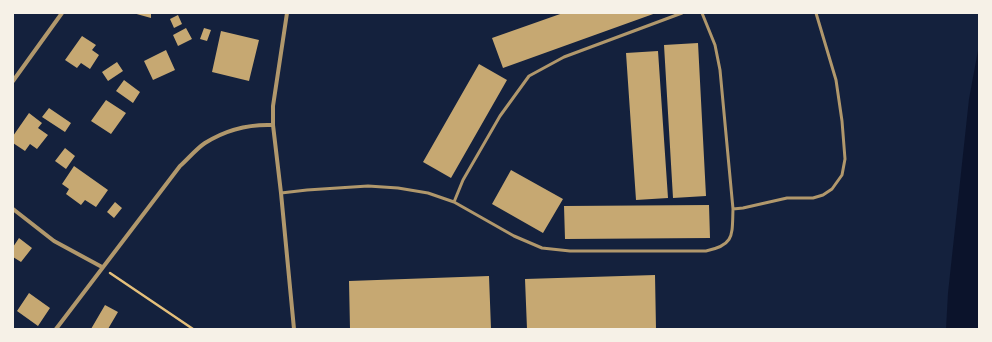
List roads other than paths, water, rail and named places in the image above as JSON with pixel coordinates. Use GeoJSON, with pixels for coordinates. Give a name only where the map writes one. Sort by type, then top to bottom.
{"type":"FeatureCollection","features":[{"type":"Feature","properties":{"kind":"street"},"geometry":{"type":"LineString","coordinates":[[13,81],[62,13]]}},
{"type":"Feature","properties":{"kind":"street"},"geometry":{"type":"LineString","coordinates":[[287,13],[273,106],[273,125],[294,329]]}},
{"type":"Feature","properties":{"kind":"street"},"geometry":{"type":"LineString","coordinates":[[56,329],[180,166],[204,143],[233,129],[256,124],[273,125]]}},
{"type":"Feature","properties":{"kind":"street"},"geometry":{"type":"LineString","coordinates":[[13,209],[54,240],[102,268]]}},
{"type":"Feature","properties":{"kind":"lane"},"geometry":{"type":"LineString","coordinates":[[454,202],[463,180],[500,116],[529,76],[564,57],[682,13]]}},
{"type":"Feature","properties":{"kind":"lane"},"geometry":{"type":"LineString","coordinates":[[281,193],[368,186],[398,188],[428,193],[454,202],[514,236],[542,248],[570,250],[706,251],[720,248],[729,239],[732,232],[733,209],[720,70],[715,45],[702,13]]}},
{"type":"Feature","properties":{"kind":"lane"},"geometry":{"type":"LineString","coordinates":[[733,209],[787,198],[813,198],[824,195],[832,189],[842,175],[845,159],[842,121],[836,80],[816,13]]}},
{"type":"Feature","properties":{"kind":"water"},"geometry":{"type":"Polygon","coordinates":[[[979,45],[979,329],[946,329],[948,293],[969,99],[979,45]]]}}]}
